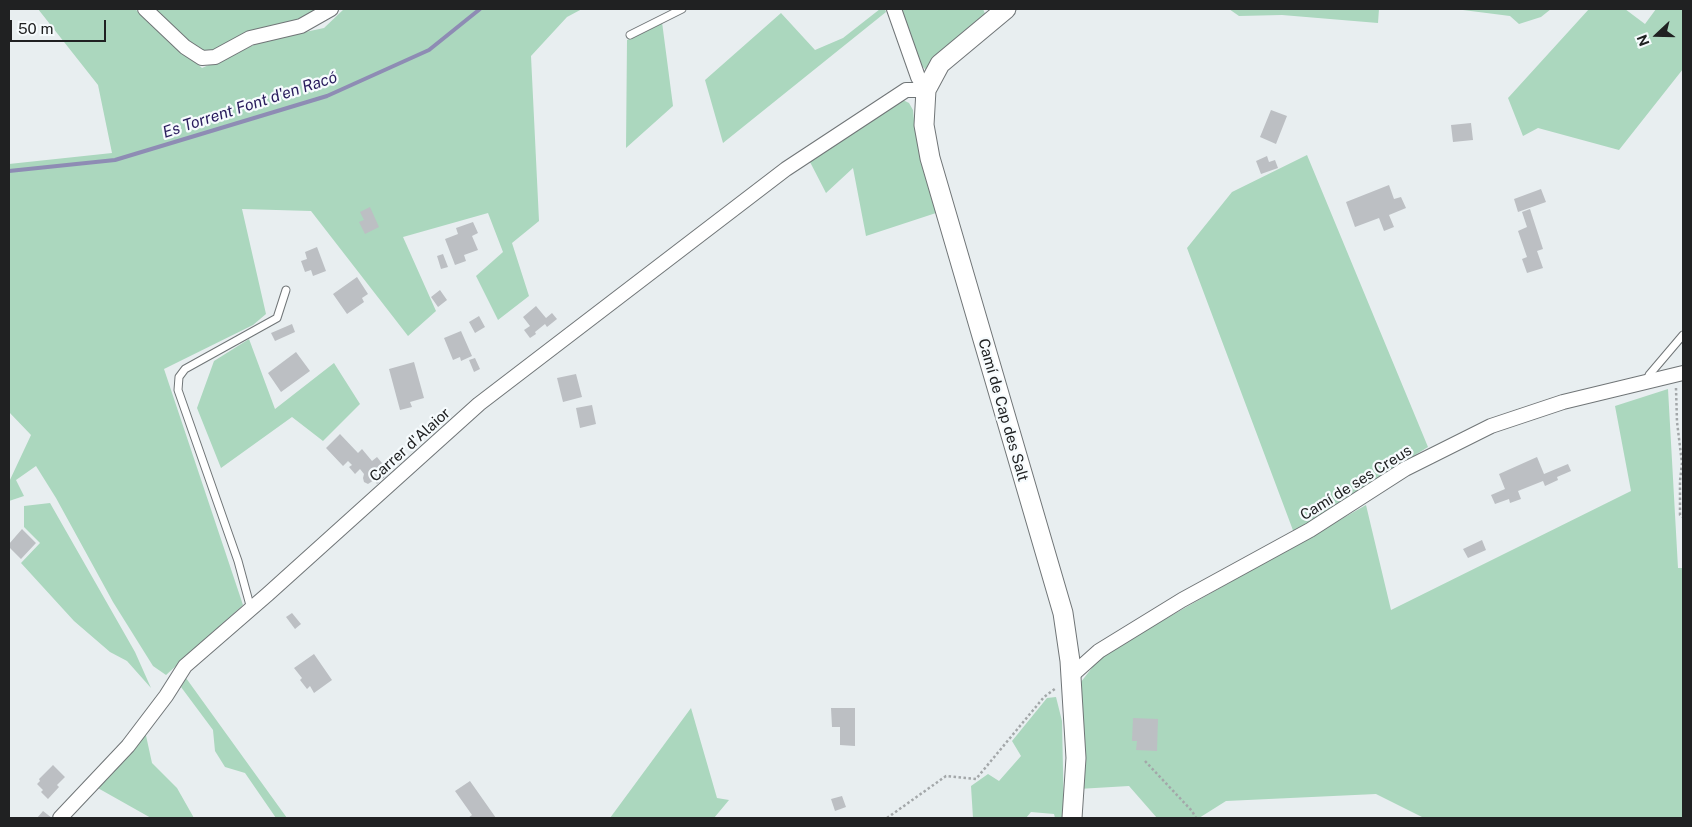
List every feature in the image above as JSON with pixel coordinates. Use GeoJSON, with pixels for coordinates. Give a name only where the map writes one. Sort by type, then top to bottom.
{"type":"FeatureCollection","features":[{"type":"Feature","properties":{"kind":"street"},"geometry":{"type":"LineString","coordinates":[[145,9],[185,47],[202,58],[215,58],[250,38],[301,26],[331,9]]}},
{"type":"Feature","properties":{"kind":"street"},"geometry":{"type":"LineString","coordinates":[[894,9],[918,77],[926,90]]}},
{"type":"Feature","properties":{"kind":"street"},"geometry":{"type":"LineString","coordinates":[[926,90],[940,64],[1006,9]]}},
{"type":"Feature","properties":{"kind":"street","name":"Carrer d'Alaior"},"geometry":{"type":"LineString","coordinates":[[60,818],[128,746],[166,696],[185,666],[479,404],[786,170],[906,90],[926,90]]}},
{"type":"Feature","properties":{"kind":"street","name":"Camí de Cap des Salt"},"geometry":{"type":"LineString","coordinates":[[926,90],[924,125],[930,158],[1062,612],[1071,676],[1076,758],[1072,818]]}},
{"type":"Feature","properties":{"kind":"street","name":"Camí de ses Creus"},"geometry":{"type":"LineString","coordinates":[[1071,676],[1099,651],[1182,600],[1310,530],[1405,469],[1491,426],[1563,402],[1679,374]]}},
{"type":"Feature","properties":{"kind":"lane"},"geometry":{"type":"LineString","coordinates":[[630,35],[682,9]]}},
{"type":"Feature","properties":{"kind":"lane"},"geometry":{"type":"LineString","coordinates":[[251,609],[238,561],[178,390],[179,377],[184,369],[277,318],[286,290]]}},
{"type":"Feature","properties":{"kind":"lane"},"geometry":{"type":"LineString","coordinates":[[1651,381],[1649,375],[1683,335]]}},
{"type":"Feature","properties":{"kind":"path"},"geometry":{"type":"LineString","coordinates":[[1679,374],[1677,422],[1682,463],[1680,515],[1683,517]]}},
{"type":"Feature","properties":{"kind":"path"},"geometry":{"type":"LineString","coordinates":[[887,818],[946,776],[976,779],[1044,697],[1071,676]]}},
{"type":"Feature","properties":{"kind":"path"},"geometry":{"type":"LineString","coordinates":[[1145,761],[1192,811],[1196,818]]}},
{"type":"Feature","properties":{"kind":"green space"},"geometry":{"type":"Polygon","coordinates":[[[38,9],[135,9],[202,68],[263,41],[324,28],[344,9],[582,9],[567,17],[531,56],[539,221],[512,243],[529,296],[498,320],[476,276],[503,252],[488,213],[403,237],[436,311],[408,336],[311,211],[242,209],[266,314],[253,325],[164,369],[243,605],[166,675],[153,666],[113,602],[56,498],[36,466],[16,480],[24,496],[9,501],[9,482],[31,435],[9,412],[9,164],[112,153],[98,85],[38,9]]]}},
{"type":"Feature","properties":{"kind":"green space"},"geometry":{"type":"Polygon","coordinates":[[[151,9],[319,9],[310,16],[288,23],[251,30],[220,49],[203,52],[181,40],[151,9]]]}},
{"type":"Feature","properties":{"kind":"green space"},"geometry":{"type":"Polygon","coordinates":[[[880,9],[885,9],[886,12],[723,143],[705,80],[781,13],[815,50],[843,38],[880,9]]]}},
{"type":"Feature","properties":{"kind":"green space"},"geometry":{"type":"Polygon","coordinates":[[[897,9],[983,9],[986,16],[926,70],[915,59],[897,9]]]}},
{"type":"Feature","properties":{"kind":"green space"},"geometry":{"type":"Polygon","coordinates":[[[1229,9],[1379,9],[1378,23],[1282,15],[1239,16],[1229,9]]]}},
{"type":"Feature","properties":{"kind":"green space"},"geometry":{"type":"Polygon","coordinates":[[[1455,9],[1551,9],[1541,17],[1519,24],[1510,16],[1455,9]]]}},
{"type":"Feature","properties":{"kind":"green space"},"geometry":{"type":"Polygon","coordinates":[[[1589,9],[1625,9],[1645,24],[1656,9],[1683,9],[1683,69],[1619,150],[1538,128],[1523,136],[1508,98],[1589,9]]]}},
{"type":"Feature","properties":{"kind":"green space"},"geometry":{"type":"Polygon","coordinates":[[[662,22],[673,106],[626,148],[627,40],[662,22]]]}},
{"type":"Feature","properties":{"kind":"green space"},"geometry":{"type":"Polygon","coordinates":[[[901,99],[909,103],[913,110],[919,149],[936,213],[866,236],[853,168],[826,193],[810,162],[901,99]]]}},
{"type":"Feature","properties":{"kind":"green space"},"geometry":{"type":"Polygon","coordinates":[[[1307,155],[1428,447],[1294,533],[1187,248],[1232,192],[1307,155]]]}},
{"type":"Feature","properties":{"kind":"green space"},"geometry":{"type":"Polygon","coordinates":[[[249,339],[275,409],[334,363],[360,404],[323,441],[292,417],[221,468],[197,408],[214,361],[249,339]]]}},
{"type":"Feature","properties":{"kind":"green space"},"geometry":{"type":"Polygon","coordinates":[[[1668,389],[1678,568],[1683,568],[1683,818],[1424,818],[1376,794],[1226,801],[1199,818],[1157,818],[1129,786],[1078,789],[1077,687],[1102,655],[1366,505],[1391,610],[1631,491],[1615,406],[1668,389]]]}},
{"type":"Feature","properties":{"kind":"green space"},"geometry":{"type":"Polygon","coordinates":[[[50,503],[135,652],[151,688],[127,661],[110,652],[74,621],[21,563],[40,543],[24,527],[24,506],[50,503]]]}},
{"type":"Feature","properties":{"kind":"green space"},"geometry":{"type":"Polygon","coordinates":[[[186,678],[287,818],[276,818],[245,773],[225,767],[215,751],[213,730],[181,687],[186,678]]]}},
{"type":"Feature","properties":{"kind":"green space"},"geometry":{"type":"Polygon","coordinates":[[[1056,697],[1062,721],[1064,818],[1055,818],[1054,814],[1031,812],[1026,818],[973,818],[971,786],[988,774],[999,781],[1021,756],[1012,741],[1047,698],[1056,697]]]}},
{"type":"Feature","properties":{"kind":"green space"},"geometry":{"type":"Polygon","coordinates":[[[691,708],[717,798],[729,800],[714,818],[610,818],[691,708]]]}},
{"type":"Feature","properties":{"kind":"green space"},"geometry":{"type":"Polygon","coordinates":[[[145,731],[152,763],[177,788],[194,818],[151,818],[96,787],[145,731]]]}},
{"type":"Feature","properties":{"kind":"building"},"geometry":{"type":"Polygon","coordinates":[[[1271,110],[1287,116],[1276,144],[1260,137],[1271,110]]]}},
{"type":"Feature","properties":{"kind":"building"},"geometry":{"type":"Polygon","coordinates":[[[1471,123],[1473,140],[1453,142],[1451,125],[1471,123]]]}},
{"type":"Feature","properties":{"kind":"building"},"geometry":{"type":"Polygon","coordinates":[[[1267,156],[1269,162],[1275,160],[1278,168],[1261,174],[1256,161],[1267,156]]]}},
{"type":"Feature","properties":{"kind":"building"},"geometry":{"type":"Polygon","coordinates":[[[1389,185],[1394,199],[1401,197],[1406,208],[1389,215],[1394,227],[1384,231],[1379,218],[1355,227],[1346,202],[1389,185]]]}},
{"type":"Feature","properties":{"kind":"building"},"geometry":{"type":"Polygon","coordinates":[[[1541,189],[1546,202],[1518,212],[1514,199],[1541,189]]]}},
{"type":"Feature","properties":{"kind":"building"},"geometry":{"type":"Polygon","coordinates":[[[370,207],[379,227],[365,234],[359,222],[364,220],[360,212],[370,207]]]}},
{"type":"Feature","properties":{"kind":"building"},"geometry":{"type":"Polygon","coordinates":[[[1530,209],[1543,249],[1537,251],[1543,268],[1527,273],[1522,259],[1527,257],[1518,231],[1527,227],[1522,212],[1530,209]]]}},
{"type":"Feature","properties":{"kind":"building"},"geometry":{"type":"Polygon","coordinates":[[[473,222],[478,233],[472,236],[478,250],[464,255],[466,261],[455,265],[445,239],[458,234],[456,228],[473,222]]]}},
{"type":"Feature","properties":{"kind":"building"},"geometry":{"type":"Polygon","coordinates":[[[317,247],[326,271],[313,276],[311,270],[305,272],[301,261],[307,259],[305,252],[317,247]]]}},
{"type":"Feature","properties":{"kind":"building"},"geometry":{"type":"Polygon","coordinates":[[[443,254],[448,267],[441,269],[437,256],[443,254]]]}},
{"type":"Feature","properties":{"kind":"building"},"geometry":{"type":"Polygon","coordinates":[[[357,277],[368,294],[362,298],[364,302],[347,314],[333,294],[357,277]]]}},
{"type":"Feature","properties":{"kind":"building"},"geometry":{"type":"Polygon","coordinates":[[[440,290],[447,300],[438,307],[431,297],[440,290]]]}},
{"type":"Feature","properties":{"kind":"building"},"geometry":{"type":"Polygon","coordinates":[[[536,306],[546,318],[552,313],[557,319],[547,327],[545,324],[530,338],[524,330],[530,326],[523,317],[536,306]]]}},
{"type":"Feature","properties":{"kind":"building"},"geometry":{"type":"Polygon","coordinates":[[[479,316],[485,327],[475,333],[469,322],[479,316]]]}},
{"type":"Feature","properties":{"kind":"building"},"geometry":{"type":"Polygon","coordinates":[[[292,324],[295,332],[275,341],[271,333],[292,324]]]}},
{"type":"Feature","properties":{"kind":"building"},"geometry":{"type":"Polygon","coordinates":[[[461,331],[472,356],[461,361],[460,357],[453,360],[444,338],[461,331]]]}},
{"type":"Feature","properties":{"kind":"building"},"geometry":{"type":"Polygon","coordinates":[[[296,352],[310,371],[281,392],[268,373],[296,352]]]}},
{"type":"Feature","properties":{"kind":"building"},"geometry":{"type":"Polygon","coordinates":[[[475,358],[480,369],[474,372],[469,360],[475,358]]]}},
{"type":"Feature","properties":{"kind":"building"},"geometry":{"type":"Polygon","coordinates":[[[414,362],[424,398],[410,402],[412,407],[400,410],[389,369],[414,362]]]}},
{"type":"Feature","properties":{"kind":"building"},"geometry":{"type":"Polygon","coordinates":[[[576,374],[582,397],[563,402],[557,378],[576,374]]]}},
{"type":"Feature","properties":{"kind":"building"},"geometry":{"type":"Polygon","coordinates":[[[592,405],[596,424],[580,428],[576,408],[592,405]]]}},
{"type":"Feature","properties":{"kind":"building"},"geometry":{"type":"Polygon","coordinates":[[[340,434],[358,453],[362,449],[372,461],[377,457],[382,463],[376,469],[378,470],[381,467],[388,474],[377,484],[374,480],[368,484],[364,482],[364,474],[360,469],[355,474],[349,467],[352,465],[348,461],[343,466],[326,448],[340,434]]]}},
{"type":"Feature","properties":{"kind":"building"},"geometry":{"type":"Polygon","coordinates":[[[1537,457],[1544,474],[1568,464],[1571,471],[1557,477],[1558,480],[1545,486],[1543,481],[1518,491],[1521,499],[1510,503],[1509,499],[1495,504],[1491,495],[1505,489],[1499,474],[1537,457]]]}},
{"type":"Feature","properties":{"kind":"building"},"geometry":{"type":"Polygon","coordinates":[[[22,529],[36,543],[21,559],[9,547],[9,544],[22,529]]]}},
{"type":"Feature","properties":{"kind":"building"},"geometry":{"type":"Polygon","coordinates":[[[1482,540],[1486,550],[1468,558],[1463,549],[1482,540]]]}},
{"type":"Feature","properties":{"kind":"building"},"geometry":{"type":"Polygon","coordinates":[[[292,613],[301,624],[295,629],[286,617],[292,613]]]}},
{"type":"Feature","properties":{"kind":"building"},"geometry":{"type":"Polygon","coordinates":[[[314,654],[332,680],[314,693],[310,686],[307,689],[300,680],[302,678],[294,668],[314,654]]]}},
{"type":"Feature","properties":{"kind":"building"},"geometry":{"type":"Polygon","coordinates":[[[831,708],[855,708],[855,746],[840,745],[840,727],[832,727],[831,708]]]}},
{"type":"Feature","properties":{"kind":"building"},"geometry":{"type":"Polygon","coordinates":[[[1133,718],[1158,719],[1157,751],[1136,750],[1137,741],[1132,741],[1133,718]]]}},
{"type":"Feature","properties":{"kind":"building"},"geometry":{"type":"Polygon","coordinates":[[[53,765],[65,777],[48,799],[41,792],[43,790],[37,784],[40,781],[39,779],[53,765]]]}},
{"type":"Feature","properties":{"kind":"building"},"geometry":{"type":"Polygon","coordinates":[[[470,781],[496,818],[468,818],[472,815],[455,791],[470,781]]]}},
{"type":"Feature","properties":{"kind":"building"},"geometry":{"type":"Polygon","coordinates":[[[842,796],[846,807],[835,811],[831,799],[842,796]]]}},
{"type":"Feature","properties":{"kind":"building"},"geometry":{"type":"Polygon","coordinates":[[[43,811],[52,818],[37,818],[43,811]]]}},
{"type":"Feature","properties":{"kind":"waterway","name":"Es Torrent Font d'en Racó"},"geometry":{"type":"LineString","coordinates":[[9,171],[115,160],[327,96],[429,50],[480,9]]}}]}
